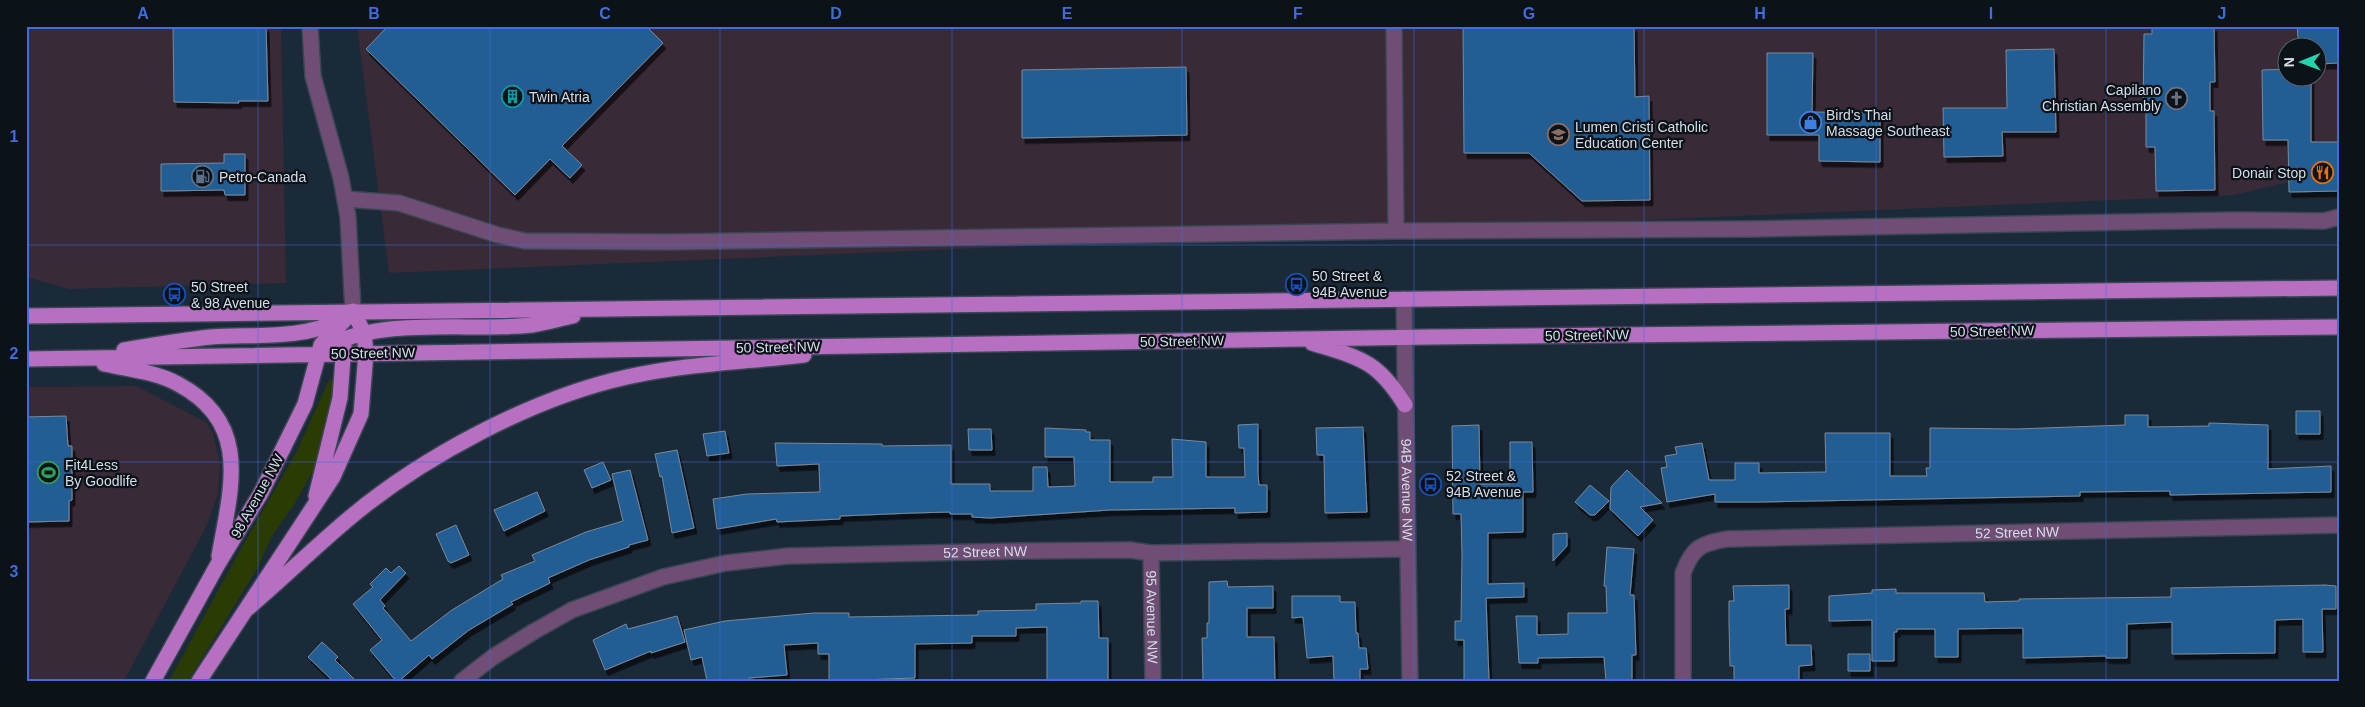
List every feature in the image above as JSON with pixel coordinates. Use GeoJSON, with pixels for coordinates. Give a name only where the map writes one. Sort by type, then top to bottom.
{"type":"FeatureCollection","features":[{"type":"Feature","properties":{"kind":"main road"},"geometry":{"type":"LineString","coordinates":[[26,316],[297,311],[2339,288]]}},
{"type":"Feature","properties":{"kind":"main road"},"geometry":{"type":"LineString","coordinates":[[73,358],[190,339],[308,331],[342,334],[441,327],[532,325],[601,309]]}},
{"type":"Feature","properties":{"kind":"main road"},"geometry":{"type":"LineString","coordinates":[[297,311],[334,317],[342,334]]}},
{"type":"Feature","properties":{"kind":"main road"},"geometry":{"type":"LineString","coordinates":[[199,681],[333,477],[362,414],[366,353],[364,333],[353,311]]}},
{"type":"Feature","properties":{"kind":"main road"},"geometry":{"type":"LineString","coordinates":[[311,512],[336,420],[342,334],[353,311]]}},
{"type":"Feature","properties":{"kind":"main road","name":"50 Street NW"},"geometry":{"type":"LineString","coordinates":[[26,359],[318,353],[342,334],[366,353],[1301,339],[2339,327]]}},
{"type":"Feature","properties":{"kind":"main road","name":"98 Avenue NW"},"geometry":{"type":"LineString","coordinates":[[153,681],[218,564],[261,493],[305,404],[315,372],[318,353],[326,337],[342,334]]}},
{"type":"Feature","properties":{"kind":"main road"},"geometry":{"type":"LineString","coordinates":[[1301,339],[1357,358],[1378,369],[1393,386],[1405,405]]}},
{"type":"Feature","properties":{"kind":"main road"},"geometry":{"type":"LineString","coordinates":[[247,609],[347,520],[390,488],[450,449],[532,407],[627,377],[891,345]]}},
{"type":"Feature","properties":{"kind":"main road"},"geometry":{"type":"LineString","coordinates":[[73,358],[146,373],[177,383],[202,399],[221,421],[230,445],[232,475],[218,564]]}},
{"type":"Feature","properties":{"kind":"street"},"geometry":{"type":"LineString","coordinates":[[310,26],[313,76],[345,198],[351,259],[353,311]]}},
{"type":"Feature","properties":{"kind":"street"},"geometry":{"type":"LineString","coordinates":[[1394,26],[1396,230]]}},
{"type":"Feature","properties":{"kind":"street"},"geometry":{"type":"LineString","coordinates":[[345,198],[399,203],[498,236],[525,241],[892,240],[1396,230],[1743,229],[2235,220],[2324,222],[2339,216]]}},
{"type":"Feature","properties":{"kind":"street","name":"94B Avenue NW"},"geometry":{"type":"LineString","coordinates":[[1404,299],[1410,681]]}},
{"type":"Feature","properties":{"kind":"street","name":"52 Street NW"},"geometry":{"type":"LineString","coordinates":[[1683,681],[1682,585],[1688,560],[1696,549],[1703,544],[1727,538],[2339,525]]}},
{"type":"Feature","properties":{"kind":"street","name":"52 Street NW"},"geometry":{"type":"LineString","coordinates":[[462,681],[493,657],[572,610],[664,576],[726,562],[769,558],[1050,551],[1130,550],[1151,553],[1407,549]]}},
{"type":"Feature","properties":{"kind":"street","name":"95 Avenue NW"},"geometry":{"type":"LineString","coordinates":[[1151,553],[1154,681]]}},
{"type":"Feature","properties":{"kind":"shaded area"},"geometry":{"type":"Polygon","coordinates":[[[26,26],[281,26],[286,283],[69,289],[26,277],[26,26]]]}},
{"type":"Feature","properties":{"kind":"shaded area"},"geometry":{"type":"Polygon","coordinates":[[[357,26],[2339,26],[2339,170],[2234,195],[389,273],[357,26]]]}},
{"type":"Feature","properties":{"kind":"shaded area"},"geometry":{"type":"Polygon","coordinates":[[[136,386],[206,422],[213,433],[220,464],[218,494],[207,525],[124,681],[26,681],[26,387],[136,386]]]}},
{"type":"Feature","properties":{"kind":"green space"},"geometry":{"type":"Polygon","coordinates":[[[329,380],[334,381],[330,423],[320,458],[295,503],[272,536],[257,569],[188,681],[169,681],[297,451],[329,380]]]}},
{"type":"Feature","properties":{"kind":"building"},"geometry":{"type":"Polygon","coordinates":[[[173,26],[266,26],[268,101],[238,101],[239,103],[174,102],[173,26]]]}},
{"type":"Feature","properties":{"kind":"building","name":"Twin Atria"},"geometry":{"type":"Polygon","coordinates":[[[388,26],[646,26],[663,43],[562,146],[582,165],[570,178],[550,159],[515,195],[366,49],[388,26]]]}},
{"type":"Feature","properties":{"kind":"building"},"geometry":{"type":"Polygon","coordinates":[[[1463,26],[1634,26],[1635,97],[1649,96],[1650,200],[1582,201],[1529,153],[1464,153],[1463,26]]]}},
{"type":"Feature","properties":{"kind":"building","name":"Capilano Christian Assembly"},"geometry":{"type":"Polygon","coordinates":[[[2152,26],[2214,26],[2215,82],[2210,82],[2210,111],[2214,111],[2215,190],[2156,191],[2155,147],[2146,147],[2146,112],[2143,112],[2144,34],[2152,34],[2152,26]]]}},
{"type":"Feature","properties":{"kind":"building"},"geometry":{"type":"Polygon","coordinates":[[[2297,26],[2339,26],[2339,63],[2328,64],[2328,38],[2298,38],[2297,26]]]}},
{"type":"Feature","properties":{"kind":"building"},"geometry":{"type":"Polygon","coordinates":[[[2054,49],[2056,132],[2002,132],[2003,156],[1944,157],[1943,108],[2007,108],[2006,50],[2054,49]]]}},
{"type":"Feature","properties":{"kind":"building"},"geometry":{"type":"Polygon","coordinates":[[[1767,53],[1813,53],[1812,112],[1880,113],[1880,162],[1819,161],[1819,135],[1767,135],[1767,53]]]}},
{"type":"Feature","properties":{"kind":"building"},"geometry":{"type":"Polygon","coordinates":[[[1186,67],[1187,135],[1022,138],[1022,70],[1186,67]]]}},
{"type":"Feature","properties":{"kind":"building"},"geometry":{"type":"Polygon","coordinates":[[[2278,69],[2278,88],[2311,88],[2311,142],[2339,142],[2339,191],[2289,192],[2288,140],[2263,140],[2262,70],[2278,69]]]}},
{"type":"Feature","properties":{"kind":"building","name":"Petro-Canada"},"geometry":{"type":"Polygon","coordinates":[[[224,154],[245,154],[245,195],[225,195],[224,190],[161,191],[161,164],[224,163],[224,154]]]}},
{"type":"Feature","properties":{"kind":"building"},"geometry":{"type":"Polygon","coordinates":[[[2296,411],[2320,411],[2320,434],[2296,434],[2296,411]]]}},
{"type":"Feature","properties":{"kind":"building"},"geometry":{"type":"Polygon","coordinates":[[[2125,415],[2148,415],[2148,427],[2209,426],[2209,423],[2268,425],[2268,469],[2331,466],[2331,492],[2170,495],[2170,491],[2080,492],[2080,496],[1759,502],[1715,502],[1715,494],[1667,502],[1661,468],[1667,467],[1665,456],[1677,454],[1675,447],[1702,443],[1709,480],[1735,480],[1735,463],[1759,463],[1759,473],[1826,472],[1825,433],[1890,433],[1890,476],[1927,476],[1926,468],[1930,468],[1930,428],[2017,429],[2125,425],[2125,415]]]}},
{"type":"Feature","properties":{"kind":"building","name":"Fit4Less By Goodlife"},"geometry":{"type":"Polygon","coordinates":[[[66,416],[68,446],[72,446],[72,500],[69,501],[69,521],[26,522],[26,417],[66,416]]]}},
{"type":"Feature","properties":{"kind":"building"},"geometry":{"type":"Polygon","coordinates":[[[1258,424],[1259,485],[1267,485],[1267,512],[1235,513],[1235,508],[1110,510],[990,518],[972,517],[972,514],[950,514],[950,512],[912,513],[840,516],[840,519],[777,522],[776,519],[717,529],[713,499],[747,494],[820,492],[819,464],[777,466],[775,443],[882,444],[882,446],[951,445],[951,484],[990,484],[990,491],[1033,491],[1033,467],[1047,467],[1048,487],[1075,486],[1074,457],[1045,457],[1045,428],[1086,430],[1086,432],[1090,432],[1090,440],[1110,440],[1110,482],[1153,482],[1153,477],[1173,477],[1172,439],[1206,442],[1206,477],[1245,477],[1244,448],[1239,448],[1238,425],[1258,424]]]}},
{"type":"Feature","properties":{"kind":"building"},"geometry":{"type":"Polygon","coordinates":[[[1479,425],[1480,484],[1510,484],[1510,442],[1532,442],[1533,492],[1523,492],[1523,532],[1488,533],[1488,584],[1524,583],[1524,597],[1486,598],[1489,681],[1464,681],[1464,640],[1455,640],[1455,621],[1461,621],[1462,555],[1461,514],[1453,514],[1452,426],[1479,425]]]}},
{"type":"Feature","properties":{"kind":"building"},"geometry":{"type":"Polygon","coordinates":[[[1363,427],[1367,512],[1325,513],[1324,455],[1317,455],[1316,428],[1363,427]]]}},
{"type":"Feature","properties":{"kind":"building"},"geometry":{"type":"Polygon","coordinates":[[[968,429],[991,429],[992,450],[969,450],[968,429]]]}},
{"type":"Feature","properties":{"kind":"building"},"geometry":{"type":"Polygon","coordinates":[[[725,431],[729,453],[707,456],[703,434],[725,431]]]}},
{"type":"Feature","properties":{"kind":"building"},"geometry":{"type":"Polygon","coordinates":[[[677,450],[694,528],[672,533],[662,476],[660,477],[655,454],[677,450]]]}},
{"type":"Feature","properties":{"kind":"building"},"geometry":{"type":"Polygon","coordinates":[[[603,462],[611,480],[592,488],[584,470],[603,462]]]}},
{"type":"Feature","properties":{"kind":"building"},"geometry":{"type":"Polygon","coordinates":[[[630,470],[648,540],[589,560],[548,578],[550,583],[511,602],[513,604],[469,630],[432,659],[429,655],[399,681],[396,681],[370,650],[382,640],[353,604],[373,587],[370,584],[386,568],[391,573],[399,566],[406,573],[380,600],[385,606],[383,608],[411,641],[452,610],[503,579],[501,575],[535,561],[532,555],[586,532],[623,521],[612,474],[630,470]]]}},
{"type":"Feature","properties":{"kind":"building"},"geometry":{"type":"Polygon","coordinates":[[[1627,470],[1662,503],[1640,507],[1653,520],[1638,536],[1610,509],[1611,487],[1627,470]]]}},
{"type":"Feature","properties":{"kind":"building"},"geometry":{"type":"Polygon","coordinates":[[[1590,485],[1609,501],[1595,515],[1590,515],[1575,502],[1590,485]]]}},
{"type":"Feature","properties":{"kind":"building"},"geometry":{"type":"Polygon","coordinates":[[[537,492],[545,511],[504,531],[494,510],[537,492]]]}},
{"type":"Feature","properties":{"kind":"building"},"geometry":{"type":"Polygon","coordinates":[[[456,525],[469,555],[451,563],[448,561],[436,534],[456,525]]]}},
{"type":"Feature","properties":{"kind":"building"},"geometry":{"type":"Polygon","coordinates":[[[1567,533],[1567,546],[1553,561],[1553,534],[1567,533]]]}},
{"type":"Feature","properties":{"kind":"building"},"geometry":{"type":"Polygon","coordinates":[[[1607,547],[1634,549],[1630,595],[1634,595],[1636,655],[1632,655],[1632,681],[1606,681],[1604,657],[1538,658],[1538,663],[1519,663],[1516,616],[1537,616],[1537,635],[1568,634],[1568,613],[1607,613],[1606,586],[1604,586],[1607,547]]]}},
{"type":"Feature","properties":{"kind":"building"},"geometry":{"type":"Polygon","coordinates":[[[1227,581],[1228,587],[1273,586],[1273,608],[1247,608],[1247,637],[1274,637],[1275,681],[1203,681],[1202,638],[1207,638],[1207,623],[1209,623],[1209,582],[1227,581]]]}},
{"type":"Feature","properties":{"kind":"building"},"geometry":{"type":"Polygon","coordinates":[[[1789,585],[1789,609],[1785,609],[1786,645],[1811,645],[1812,665],[1799,666],[1799,681],[1734,681],[1734,666],[1730,666],[1729,623],[1729,601],[1734,601],[1733,586],[1789,585]]]}},
{"type":"Feature","properties":{"kind":"building"},"geometry":{"type":"Polygon","coordinates":[[[2336,586],[2336,609],[2322,609],[2323,652],[2303,652],[2303,619],[2275,620],[2275,653],[2172,654],[2172,622],[2127,624],[2127,658],[2106,658],[2106,656],[2023,658],[2023,628],[1958,629],[1958,657],[1935,657],[1935,629],[1897,629],[1897,632],[1894,632],[1894,661],[1872,661],[1872,620],[1829,621],[1829,596],[1872,593],[1872,590],[1896,589],[1896,593],[1984,593],[1985,602],[2019,601],[2019,599],[2171,597],[2171,588],[2336,586]]]}},
{"type":"Feature","properties":{"kind":"building"},"geometry":{"type":"Polygon","coordinates":[[[1292,596],[1340,596],[1340,602],[1355,602],[1356,633],[1358,633],[1359,648],[1366,648],[1368,669],[1360,669],[1360,681],[1334,681],[1333,656],[1307,658],[1303,617],[1292,618],[1292,596]]]}},
{"type":"Feature","properties":{"kind":"building"},"geometry":{"type":"Polygon","coordinates":[[[1081,601],[1098,601],[1099,638],[1108,638],[1108,681],[1047,681],[1047,627],[1016,628],[1016,636],[972,636],[972,643],[915,644],[915,678],[829,681],[829,654],[818,654],[818,643],[784,645],[787,675],[749,678],[750,681],[707,681],[702,657],[691,660],[684,630],[725,621],[814,613],[849,613],[849,617],[978,615],[978,611],[1036,610],[1036,604],[1081,603],[1081,601]]]}},
{"type":"Feature","properties":{"kind":"building"},"geometry":{"type":"Polygon","coordinates":[[[677,616],[685,642],[651,653],[651,651],[605,670],[593,640],[626,624],[628,629],[677,616]]]}},
{"type":"Feature","properties":{"kind":"building"},"geometry":{"type":"Polygon","coordinates":[[[322,642],[338,657],[335,660],[356,681],[333,681],[308,657],[322,642]]]}},
{"type":"Feature","properties":{"kind":"building"},"geometry":{"type":"Polygon","coordinates":[[[1848,654],[1870,654],[1870,671],[1848,671],[1848,654]]]}},
{"type":"Feature","properties":{"kind":"place","name":"Twin Atria"},"geometry":{"type":"Point","coordinates":[513,97]}},
{"type":"Feature","properties":{"kind":"place","name":"Capilano Christian Assembly"},"geometry":{"type":"Point","coordinates":[2177,98]}},
{"type":"Feature","properties":{"kind":"place","name":"Bird's Thai Massage Southeast"},"geometry":{"type":"Point","coordinates":[1810,123]}},
{"type":"Feature","properties":{"kind":"place","name":"Lumen Cristi Catholic Education Center"},"geometry":{"type":"Point","coordinates":[1559,135]}},
{"type":"Feature","properties":{"kind":"place","name":"Donair Stop"},"geometry":{"type":"Point","coordinates":[2322,173]}},
{"type":"Feature","properties":{"kind":"place","name":"Petro-Canada"},"geometry":{"type":"Point","coordinates":[203,177]}},
{"type":"Feature","properties":{"kind":"place","name":"50 Street & 94B Avenue"},"geometry":{"type":"Point","coordinates":[1296,284]}},
{"type":"Feature","properties":{"kind":"place","name":"50 Street & 98 Avenue"},"geometry":{"type":"Point","coordinates":[175,295]}},
{"type":"Feature","properties":{"kind":"place","name":"Fit4Less By Goodlife"},"geometry":{"type":"Point","coordinates":[49,473]}},
{"type":"Feature","properties":{"kind":"place","name":"52 Street & 94B Avenue"},"geometry":{"type":"Point","coordinates":[1430,484]}}]}
